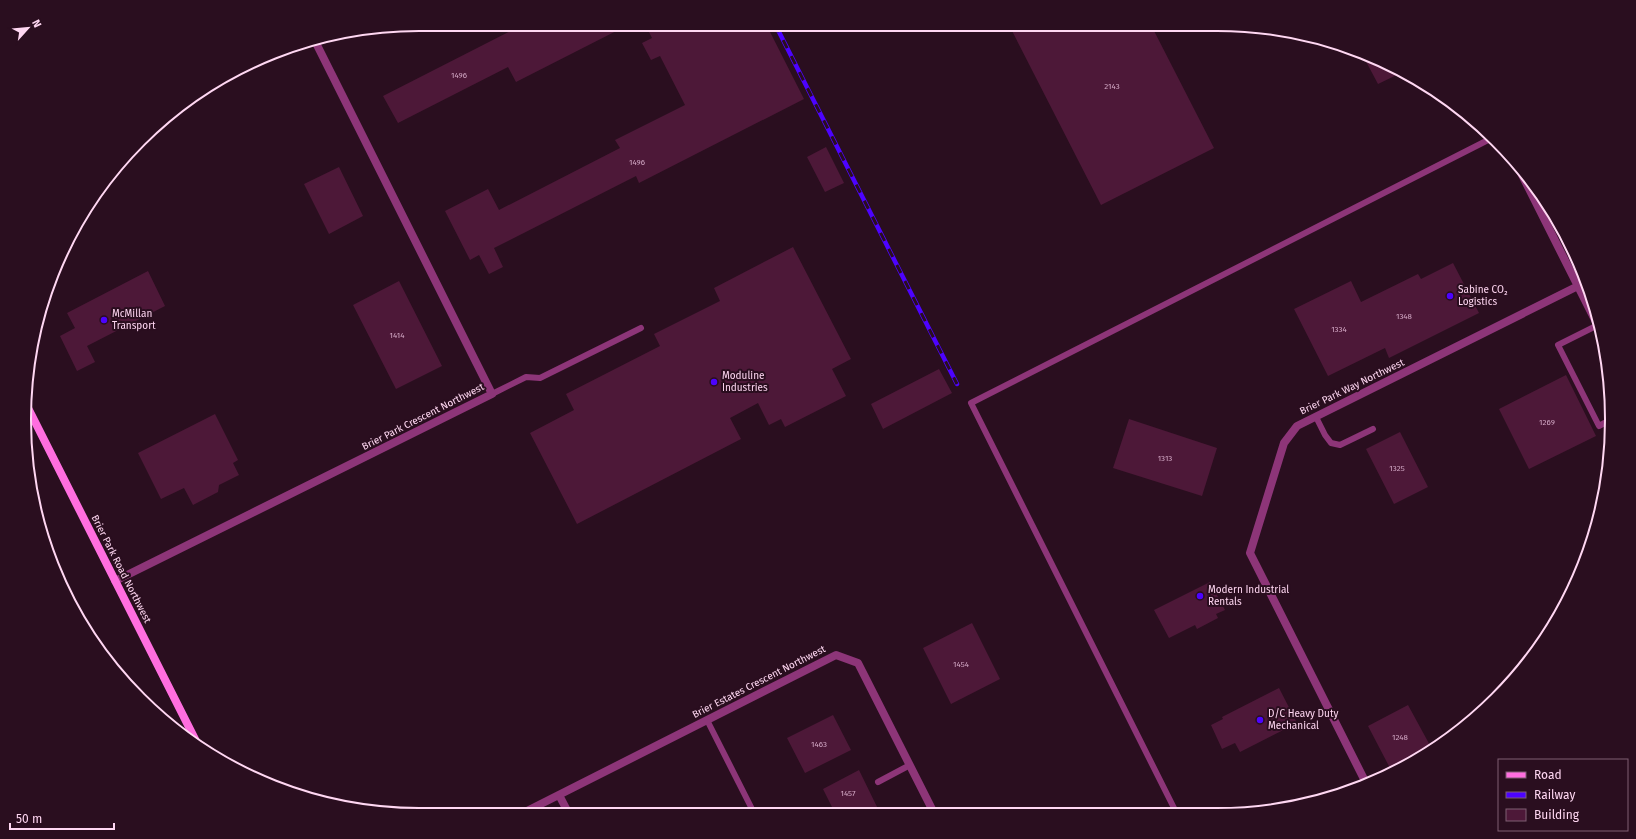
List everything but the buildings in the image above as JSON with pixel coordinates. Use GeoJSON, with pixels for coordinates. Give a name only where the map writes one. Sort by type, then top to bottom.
{"type":"FeatureCollection","features":[{"type":"Feature","properties":{"kind":"street","name":"Brier Park Crescent Northwest"},"geometry":{"type":"LineString","coordinates":[[115,581],[492,394],[317,45]]}},
{"type":"Feature","properties":{"kind":"street"},"geometry":{"type":"LineString","coordinates":[[1529,188],[1585,299]]}},
{"type":"Feature","properties":{"kind":"street","name":"Brier Park Way Northwest"},"geometry":{"type":"LineString","coordinates":[[1364,778],[1250,553],[1284,443],[1297,426],[1578,286]]}},
{"type":"Feature","properties":{"kind":"street","name":"Brier Park Road Northwest"},"geometry":{"type":"LineString","coordinates":[[31,414],[193,735]]}},
{"type":"Feature","properties":{"kind":"street","name":"Brier Estates Crescent Northwest"},"geometry":{"type":"LineString","coordinates":[[533,808],[836,655],[858,662],[932,808]]}},
{"type":"Feature","properties":{"kind":"street"},"geometry":{"type":"LineString","coordinates":[[559,795],[566,808]]}},
{"type":"Feature","properties":{"kind":"lane"},"geometry":{"type":"LineString","coordinates":[[1174,808],[971,403],[1487,141]]}},
{"type":"Feature","properties":{"kind":"lane"},"geometry":{"type":"LineString","coordinates":[[492,394],[526,377],[540,378],[641,328]]}},
{"type":"Feature","properties":{"kind":"lane"},"geometry":{"type":"LineString","coordinates":[[1594,329],[1558,345],[1599,426],[1605,423]]}},
{"type":"Feature","properties":{"kind":"lane"},"geometry":{"type":"LineString","coordinates":[[1316,417],[1325,435],[1331,442],[1340,446],[1373,429]]}},
{"type":"Feature","properties":{"kind":"lane"},"geometry":{"type":"LineString","coordinates":[[707,720],[751,808]]}},
{"type":"Feature","properties":{"kind":"lane"},"geometry":{"type":"LineString","coordinates":[[878,782],[910,765]]}},
{"type":"Feature","properties":{"kind":"railway"},"geometry":{"type":"LineString","coordinates":[[779,31],[957,384]]}},
{"type":"Feature","properties":{"kind":"place","name":"Sabine CO₂ Logistics"},"geometry":{"type":"Point","coordinates":[1450,296]}},
{"type":"Feature","properties":{"kind":"place","name":"McMillan Transport"},"geometry":{"type":"Point","coordinates":[104,320]}},
{"type":"Feature","properties":{"kind":"place","name":"Moduline Industries"},"geometry":{"type":"Point","coordinates":[714,382]}},
{"type":"Feature","properties":{"kind":"place","name":"Modern Industrial Rentals"},"geometry":{"type":"Point","coordinates":[1200,596]}},
{"type":"Feature","properties":{"kind":"place","name":"D/C Heavy Duty Mechanical"},"geometry":{"type":"Point","coordinates":[1260,720]}}]}
